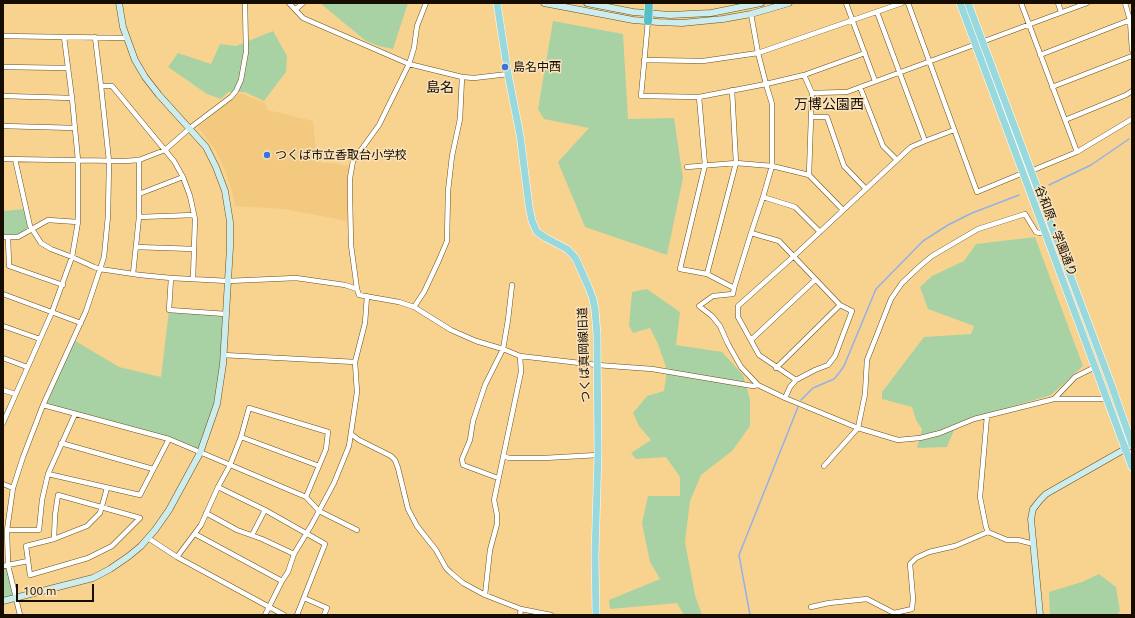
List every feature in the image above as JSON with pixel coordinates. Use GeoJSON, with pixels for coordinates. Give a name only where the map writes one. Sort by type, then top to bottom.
{"type":"FeatureCollection","features":[{"type":"Feature","properties":{"kind":"highway"},"geometry":{"type":"LineString","coordinates":[[649,3],[649,17]]}},
{"type":"Feature","properties":{"kind":"main road","name":"つくば真岡線旧道"},"geometry":{"type":"LineString","coordinates":[[497,3],[508,74],[520,135],[532,221],[537,232],[567,250],[576,259],[593,298],[595,310],[597,334],[598,455],[595,555],[596,615]]}},
{"type":"Feature","properties":{"kind":"main road","name":"谷和原・学園通り"},"geometry":{"type":"LineString","coordinates":[[960,3],[1132,468]]}},
{"type":"Feature","properties":{"kind":"main road","name":"谷和原・学園通り"},"geometry":{"type":"LineString","coordinates":[[968,3],[1132,444]]}},
{"type":"Feature","properties":{"kind":"street"},"geometry":{"type":"LineString","coordinates":[[3,601],[93,578],[129,556],[148,538],[169,510],[200,453],[217,404],[223,355],[228,281],[230,222],[226,192],[206,147],[159,95],[145,77],[135,60],[123,27],[119,3]]}},
{"type":"Feature","properties":{"kind":"street"},"geometry":{"type":"LineString","coordinates":[[3,159],[109,161],[140,160],[165,150],[190,128],[231,97],[236,91],[241,80],[246,52],[245,3]]}},
{"type":"Feature","properties":{"kind":"street"},"geometry":{"type":"LineString","coordinates":[[289,3],[303,18],[409,64],[462,77],[474,78],[508,74]]}},
{"type":"Feature","properties":{"kind":"street"},"geometry":{"type":"LineString","coordinates":[[296,9],[303,3]]}},
{"type":"Feature","properties":{"kind":"street"},"geometry":{"type":"LineString","coordinates":[[426,3],[417,26],[414,48],[409,64],[379,125],[353,161],[350,178],[351,245],[359,295],[399,302],[414,307],[451,330],[476,341],[520,356],[597,365],[652,369],[758,385]]}},
{"type":"Feature","properties":{"kind":"street"},"geometry":{"type":"LineString","coordinates":[[544,3],[617,18],[697,14],[724,11],[749,4],[761,3]]}},
{"type":"Feature","properties":{"kind":"street"},"geometry":{"type":"LineString","coordinates":[[587,3],[676,23],[723,19],[751,14],[789,3]]}},
{"type":"Feature","properties":{"kind":"street"},"geometry":{"type":"LineString","coordinates":[[846,3],[876,81]]}},
{"type":"Feature","properties":{"kind":"street"},"geometry":{"type":"LineString","coordinates":[[644,60],[703,61],[758,54],[902,3]]}},
{"type":"Feature","properties":{"kind":"street"},"geometry":{"type":"LineString","coordinates":[[908,3],[977,192],[1023,173]]}},
{"type":"Feature","properties":{"kind":"street"},"geometry":{"type":"LineString","coordinates":[[1021,3],[1077,152]]}},
{"type":"Feature","properties":{"kind":"street"},"geometry":{"type":"LineString","coordinates":[[1058,3],[1061,12]]}},
{"type":"Feature","properties":{"kind":"street"},"geometry":{"type":"LineString","coordinates":[[812,93],[847,92],[1087,3]]}},
{"type":"Feature","properties":{"kind":"street"},"geometry":{"type":"LineString","coordinates":[[1125,3],[1130,20],[1132,50]]}},
{"type":"Feature","properties":{"kind":"street"},"geometry":{"type":"LineString","coordinates":[[878,12],[925,141]]}},
{"type":"Feature","properties":{"kind":"street"},"geometry":{"type":"LineString","coordinates":[[751,14],[758,54],[772,104],[772,166],[733,294],[713,296],[699,306],[712,316],[720,326],[741,367],[758,385],[785,398],[858,428],[898,440],[920,438],[940,433],[974,419],[1054,399],[1107,399]]}},
{"type":"Feature","properties":{"kind":"street"},"geometry":{"type":"LineString","coordinates":[[649,17],[641,96],[699,97],[766,84],[804,75],[865,52]]}},
{"type":"Feature","properties":{"kind":"street"},"geometry":{"type":"LineString","coordinates":[[1040,55],[1130,20]]}},
{"type":"Feature","properties":{"kind":"street"},"geometry":{"type":"LineString","coordinates":[[3,36],[127,38]]}},
{"type":"Feature","properties":{"kind":"street"},"geometry":{"type":"LineString","coordinates":[[3,421],[63,285],[72,257],[78,222],[78,160],[64,36]]}},
{"type":"Feature","properties":{"kind":"street"},"geometry":{"type":"LineString","coordinates":[[20,615],[6,566],[7,530],[13,488],[22,457],[43,405],[86,311],[104,257],[108,216],[109,161],[95,37]]}},
{"type":"Feature","properties":{"kind":"street"},"geometry":{"type":"LineString","coordinates":[[1052,86],[1132,56]]}},
{"type":"Feature","properties":{"kind":"street"},"geometry":{"type":"LineString","coordinates":[[3,67],[68,68]]}},
{"type":"Feature","properties":{"kind":"street"},"geometry":{"type":"LineString","coordinates":[[804,75],[812,93],[809,175]]}},
{"type":"Feature","properties":{"kind":"street"},"geometry":{"type":"LineString","coordinates":[[414,307],[424,292],[446,241],[448,192],[452,156],[460,119],[462,77]]}},
{"type":"Feature","properties":{"kind":"street"},"geometry":{"type":"LineString","coordinates":[[101,86],[112,86],[174,161],[183,177],[190,196],[194,215],[193,279]]}},
{"type":"Feature","properties":{"kind":"street"},"geometry":{"type":"LineString","coordinates":[[860,87],[883,146],[897,160]]}},
{"type":"Feature","properties":{"kind":"street"},"geometry":{"type":"LineString","coordinates":[[707,274],[736,163],[732,90]]}},
{"type":"Feature","properties":{"kind":"street"},"geometry":{"type":"LineString","coordinates":[[1066,120],[1126,96],[1132,91]]}},
{"type":"Feature","properties":{"kind":"street"},"geometry":{"type":"LineString","coordinates":[[3,96],[72,98]]}},
{"type":"Feature","properties":{"kind":"street"},"geometry":{"type":"LineString","coordinates":[[699,97],[705,166],[680,269],[707,274],[734,288]]}},
{"type":"Feature","properties":{"kind":"street"},"geometry":{"type":"LineString","coordinates":[[811,117],[827,117],[844,166],[866,189]]}},
{"type":"Feature","properties":{"kind":"street"},"geometry":{"type":"LineString","coordinates":[[1031,171],[1077,152],[1132,119]]}},
{"type":"Feature","properties":{"kind":"street"},"geometry":{"type":"LineString","coordinates":[[3,126],[75,128]]}},
{"type":"Feature","properties":{"kind":"street"},"geometry":{"type":"LineString","coordinates":[[796,380],[776,368],[759,355],[738,317],[738,306],[911,147],[954,130]]}},
{"type":"Feature","properties":{"kind":"street"},"geometry":{"type":"LineString","coordinates":[[15,159],[30,226],[41,243],[51,249],[94,267],[133,274],[171,278],[228,281],[296,278],[345,285],[357,289]]}},
{"type":"Feature","properties":{"kind":"street"},"geometry":{"type":"LineString","coordinates":[[133,274],[139,217],[140,160]]}},
{"type":"Feature","properties":{"kind":"street"},"geometry":{"type":"LineString","coordinates":[[687,167],[736,163],[772,166],[809,175],[843,210]]}},
{"type":"Feature","properties":{"kind":"street"},"geometry":{"type":"LineString","coordinates":[[139,194],[183,177]]}},
{"type":"Feature","properties":{"kind":"street"},"geometry":{"type":"LineString","coordinates":[[763,197],[795,207],[820,232]]}},
{"type":"Feature","properties":{"kind":"street"},"geometry":{"type":"LineString","coordinates":[[824,466],[858,428],[865,394],[867,360],[891,299],[902,283],[932,256],[978,229],[1025,214],[1036,232],[1045,232]]}},
{"type":"Feature","properties":{"kind":"street"},"geometry":{"type":"LineString","coordinates":[[139,217],[194,215]]}},
{"type":"Feature","properties":{"kind":"street"},"geometry":{"type":"LineString","coordinates":[[63,285],[9,266],[6,237],[18,237],[48,220],[78,222]]}},
{"type":"Feature","properties":{"kind":"street"},"geometry":{"type":"LineString","coordinates":[[751,233],[778,241],[840,305],[852,311],[835,356],[828,365],[796,380],[790,387],[785,398]]}},
{"type":"Feature","properties":{"kind":"street"},"geometry":{"type":"LineString","coordinates":[[136,247],[194,249]]}},
{"type":"Feature","properties":{"kind":"street"},"geometry":{"type":"LineString","coordinates":[[171,278],[169,310],[226,314]]}},
{"type":"Feature","properties":{"kind":"street"},"geometry":{"type":"LineString","coordinates":[[751,340],[815,280]]}},
{"type":"Feature","properties":{"kind":"street"},"geometry":{"type":"LineString","coordinates":[[498,478],[463,465],[462,459],[470,440],[473,421],[486,385],[503,349],[512,285]]}},
{"type":"Feature","properties":{"kind":"street"},"geometry":{"type":"LineString","coordinates":[[3,294],[81,323]]}},
{"type":"Feature","properties":{"kind":"street"},"geometry":{"type":"LineString","coordinates":[[264,615],[288,572],[294,554],[320,511],[343,463],[349,446],[357,392],[355,362],[365,323],[367,296]]}},
{"type":"Feature","properties":{"kind":"street"},"geometry":{"type":"LineString","coordinates":[[776,368],[840,305]]}},
{"type":"Feature","properties":{"kind":"street"},"geometry":{"type":"LineString","coordinates":[[3,326],[40,339]]}},
{"type":"Feature","properties":{"kind":"street"},"geometry":{"type":"LineString","coordinates":[[223,355],[355,362]]}},
{"type":"Feature","properties":{"kind":"street"},"geometry":{"type":"LineString","coordinates":[[485,595],[490,550],[498,515],[494,500],[521,372],[520,356]]}},
{"type":"Feature","properties":{"kind":"street"},"geometry":{"type":"LineString","coordinates":[[3,358],[27,367]]}},
{"type":"Feature","properties":{"kind":"street"},"geometry":{"type":"LineString","coordinates":[[1054,399],[1075,377],[1095,367]]}},
{"type":"Feature","properties":{"kind":"street"},"geometry":{"type":"LineString","coordinates":[[3,390],[15,394]]}},
{"type":"Feature","properties":{"kind":"street"},"geometry":{"type":"LineString","coordinates":[[43,405],[169,439],[306,496],[320,511],[357,530]]}},
{"type":"Feature","properties":{"kind":"street"},"geometry":{"type":"LineString","coordinates":[[177,557],[195,534],[230,465],[249,408],[328,432],[326,448],[306,496]]}},
{"type":"Feature","properties":{"kind":"street"},"geometry":{"type":"LineString","coordinates":[[7,530],[39,530],[42,500],[48,474],[75,414]]}},
{"type":"Feature","properties":{"kind":"street"},"geometry":{"type":"LineString","coordinates":[[987,416],[980,497],[988,532]]}},
{"type":"Feature","properties":{"kind":"street"},"geometry":{"type":"LineString","coordinates":[[351,434],[359,440],[391,456],[395,460],[408,509],[418,526],[436,550],[446,568],[451,573],[463,583],[485,595],[521,609],[550,615]]}},
{"type":"Feature","properties":{"kind":"street"},"geometry":{"type":"LineString","coordinates":[[240,437],[319,466]]}},
{"type":"Feature","properties":{"kind":"street"},"geometry":{"type":"LineString","coordinates":[[48,474],[140,495],[169,439]]}},
{"type":"Feature","properties":{"kind":"street"},"geometry":{"type":"LineString","coordinates":[[61,444],[153,470]]}},
{"type":"Feature","properties":{"kind":"street"},"geometry":{"type":"LineString","coordinates":[[1040,615],[1031,519],[1033,509],[1046,494],[1132,444]]}},
{"type":"Feature","properties":{"kind":"street"},"geometry":{"type":"LineString","coordinates":[[503,456],[509,458],[544,458],[598,455]]}},
{"type":"Feature","properties":{"kind":"street"},"geometry":{"type":"LineString","coordinates":[[3,484],[13,488]]}},
{"type":"Feature","properties":{"kind":"street"},"geometry":{"type":"LineString","coordinates":[[218,487],[265,510],[325,544],[297,615]]}},
{"type":"Feature","properties":{"kind":"street"},"geometry":{"type":"LineString","coordinates":[[54,539],[58,495],[102,507],[140,518],[112,546],[88,558],[30,575],[26,546],[54,539],[87,526],[100,513],[102,507],[107,488]]}},
{"type":"Feature","properties":{"kind":"street"},"geometry":{"type":"LineString","coordinates":[[252,535],[265,510]]}},
{"type":"Feature","properties":{"kind":"street"},"geometry":{"type":"LineString","coordinates":[[206,513],[237,530],[252,535],[294,554]]}},
{"type":"Feature","properties":{"kind":"street"},"geometry":{"type":"LineString","coordinates":[[914,615],[912,609],[913,598],[910,564],[916,558],[929,552],[955,546],[988,532],[1007,540],[1018,540],[1034,544]]}},
{"type":"Feature","properties":{"kind":"street"},"geometry":{"type":"LineString","coordinates":[[195,534],[282,581]]}},
{"type":"Feature","properties":{"kind":"street"},"geometry":{"type":"LineString","coordinates":[[148,538],[177,557],[284,615]]}},
{"type":"Feature","properties":{"kind":"street"},"geometry":{"type":"LineString","coordinates":[[6,566],[28,561]]}},
{"type":"Feature","properties":{"kind":"street"},"geometry":{"type":"LineString","coordinates":[[304,598],[327,608],[324,615]]}},
{"type":"Feature","properties":{"kind":"street"},"geometry":{"type":"LineString","coordinates":[[811,607],[829,603],[867,599],[894,614],[912,609]]}},
{"type":"Feature","properties":{"kind":"street"},"geometry":{"type":"LineString","coordinates":[[520,615],[521,609]]}},
{"type":"Feature","properties":{"kind":"shaded area","name":"つくば市立香取台小学校"},"geometry":{"type":"Polygon","coordinates":[[[240,93],[265,103],[268,110],[313,121],[317,159],[322,163],[334,163],[350,167],[347,186],[347,221],[284,209],[235,206],[226,173],[216,151],[198,127],[240,93]]]}},
{"type":"Feature","properties":{"kind":"green space"},"geometry":{"type":"Polygon","coordinates":[[[320,3],[408,3],[393,49],[366,41],[320,3]]]}},
{"type":"Feature","properties":{"kind":"green space"},"geometry":{"type":"Polygon","coordinates":[[[553,21],[623,34],[628,119],[674,118],[683,178],[667,255],[585,227],[558,162],[589,128],[544,119],[538,109],[553,21]]]}},
{"type":"Feature","properties":{"kind":"green space"},"geometry":{"type":"Polygon","coordinates":[[[273,31],[287,56],[286,72],[264,101],[245,92],[228,92],[221,99],[207,94],[168,67],[178,53],[211,64],[220,44],[236,46],[273,31]]]}},
{"type":"Feature","properties":{"kind":"green space"},"geometry":{"type":"Polygon","coordinates":[[[26,209],[32,230],[18,237],[3,237],[3,211],[26,209]]]}},
{"type":"Feature","properties":{"kind":"green space"},"geometry":{"type":"Polygon","coordinates":[[[1035,237],[1083,366],[1051,395],[957,423],[947,447],[917,448],[922,429],[916,420],[912,407],[882,399],[882,392],[924,337],[971,334],[974,326],[928,309],[920,287],[932,276],[964,261],[976,244],[1035,237]]]}},
{"type":"Feature","properties":{"kind":"green space"},"geometry":{"type":"Polygon","coordinates":[[[647,289],[680,312],[676,345],[722,352],[743,375],[750,399],[750,426],[732,451],[701,475],[690,501],[685,542],[695,595],[702,615],[684,615],[677,603],[610,609],[609,600],[660,579],[650,562],[642,523],[648,496],[680,496],[680,477],[666,457],[636,459],[631,453],[651,440],[639,426],[633,413],[647,396],[664,391],[667,370],[658,344],[650,328],[633,333],[629,326],[632,292],[647,289]]]}},
{"type":"Feature","properties":{"kind":"green space"},"geometry":{"type":"Polygon","coordinates":[[[169,310],[226,314],[217,404],[200,453],[169,439],[43,405],[72,339],[119,367],[161,377],[169,310]]]}},
{"type":"Feature","properties":{"kind":"green space"},"geometry":{"type":"Polygon","coordinates":[[[8,565],[16,598],[3,601],[3,566],[8,565]]]}},
{"type":"Feature","properties":{"kind":"green space"},"geometry":{"type":"Polygon","coordinates":[[[1099,574],[1116,587],[1120,611],[1117,615],[1050,615],[1049,592],[1082,582],[1099,574]]]}},
{"type":"Feature","properties":{"kind":"waterway"},"geometry":{"type":"LineString","coordinates":[[1049,185],[1091,165],[1129,139]]}},
{"type":"Feature","properties":{"kind":"waterway"},"geometry":{"type":"LineString","coordinates":[[801,400],[813,388],[834,379],[839,373],[844,366],[876,289],[923,241],[948,225],[972,213],[1019,195]]}},
{"type":"Feature","properties":{"kind":"waterway"},"geometry":{"type":"LineString","coordinates":[[750,615],[739,555],[798,407]]}},
{"type":"Feature","properties":{"kind":"place","name":"島名中西"},"geometry":{"type":"Point","coordinates":[505,67]}},
{"type":"Feature","properties":{"kind":"place","name":"つくば市立香取台小学校"},"geometry":{"type":"Point","coordinates":[267,155]}},
{"type":"Feature","properties":{"kind":"district","name":"島名"},"geometry":{"type":"Point","coordinates":[440,87]}},
{"type":"Feature","properties":{"kind":"district","name":"万博公園西"},"geometry":{"type":"Point","coordinates":[829,104]}}]}
